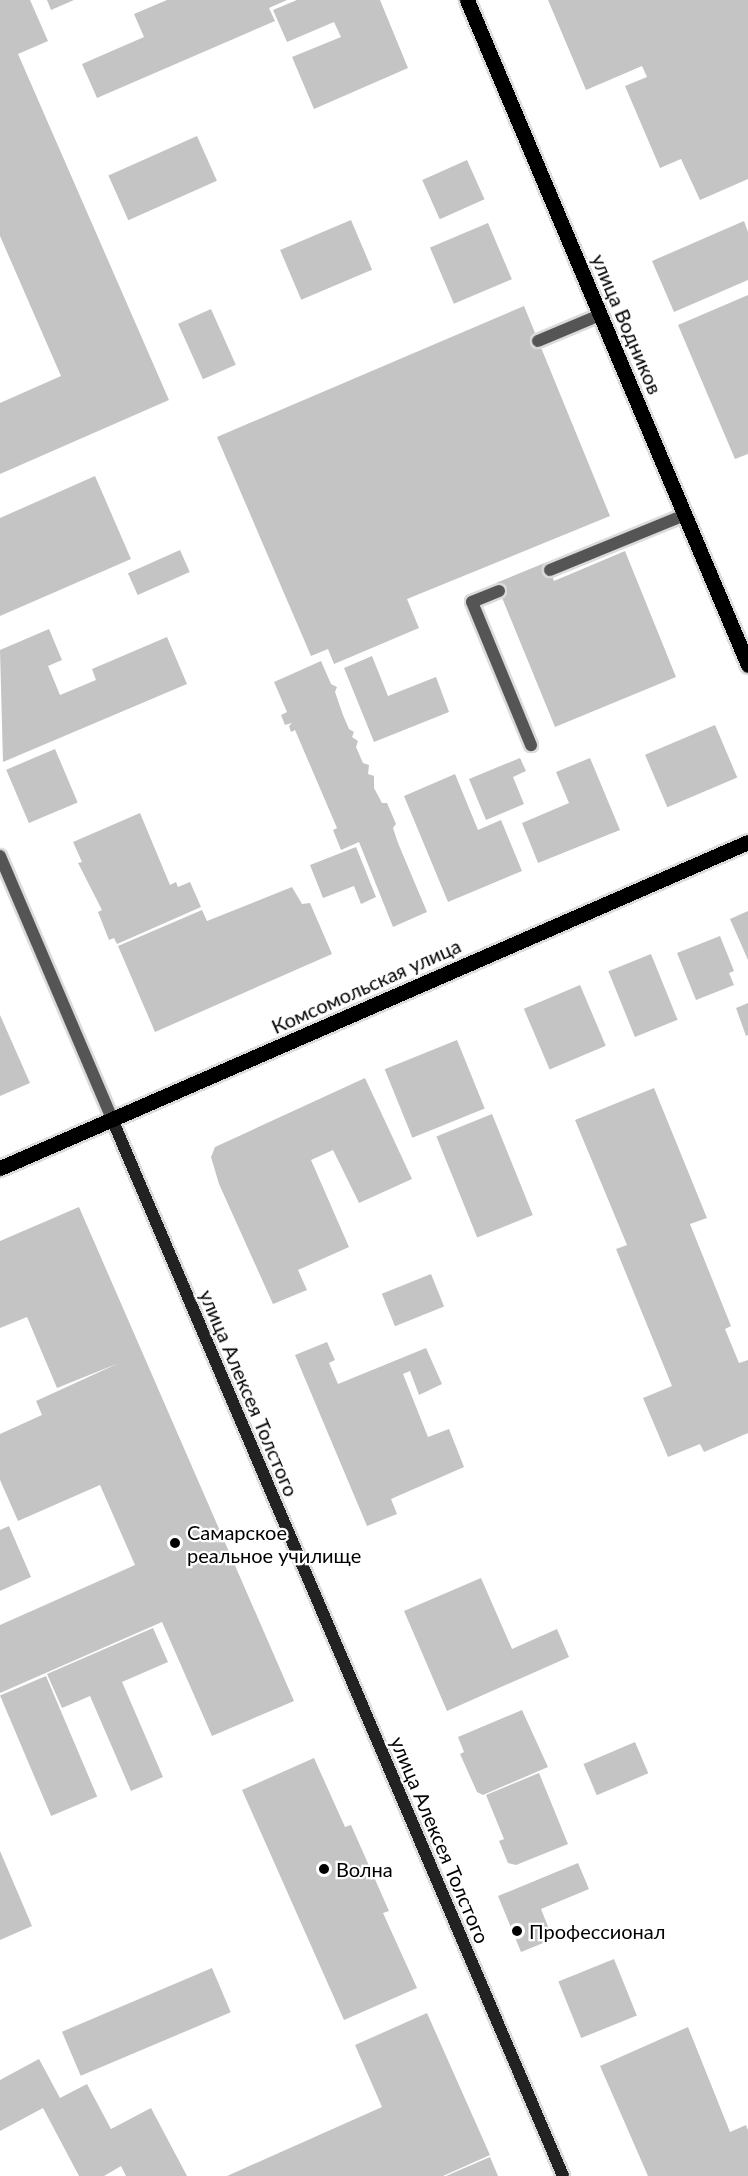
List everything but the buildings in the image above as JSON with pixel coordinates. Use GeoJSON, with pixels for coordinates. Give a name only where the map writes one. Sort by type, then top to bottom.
{"type":"FeatureCollection","features":[{"type":"Feature","properties":{"kind":"main road","name":"улица Водников"},"geometry":{"type":"LineString","coordinates":[[467,0],[748,665]]}},
{"type":"Feature","properties":{"kind":"main road","name":"Комсомольская улица"},"geometry":{"type":"LineString","coordinates":[[0,1168],[748,842]]}},
{"type":"Feature","properties":{"kind":"main road","name":"улица Алексея Толстого"},"geometry":{"type":"LineString","coordinates":[[112,1119],[563,2176]]}},
{"type":"Feature","properties":{"kind":"street"},"geometry":{"type":"LineString","coordinates":[[538,341],[600,315]]}},
{"type":"Feature","properties":{"kind":"street"},"geometry":{"type":"LineString","coordinates":[[550,570],[685,515]]}},
{"type":"Feature","properties":{"kind":"street"},"geometry":{"type":"LineString","coordinates":[[499,591],[472,602],[531,745]]}},
{"type":"Feature","properties":{"kind":"street","name":"улица Алексея Толстого"},"geometry":{"type":"LineString","coordinates":[[0,856],[112,1119]]}},
{"type":"Feature","properties":{"kind":"place","name":"Самарское реальное училище"},"geometry":{"type":"Point","coordinates":[175,1543]}},
{"type":"Feature","properties":{"kind":"place","name":"Волна"},"geometry":{"type":"Point","coordinates":[324,1869]}},
{"type":"Feature","properties":{"kind":"place","name":"Профессионал"},"geometry":{"type":"Point","coordinates":[517,1931]}}]}
